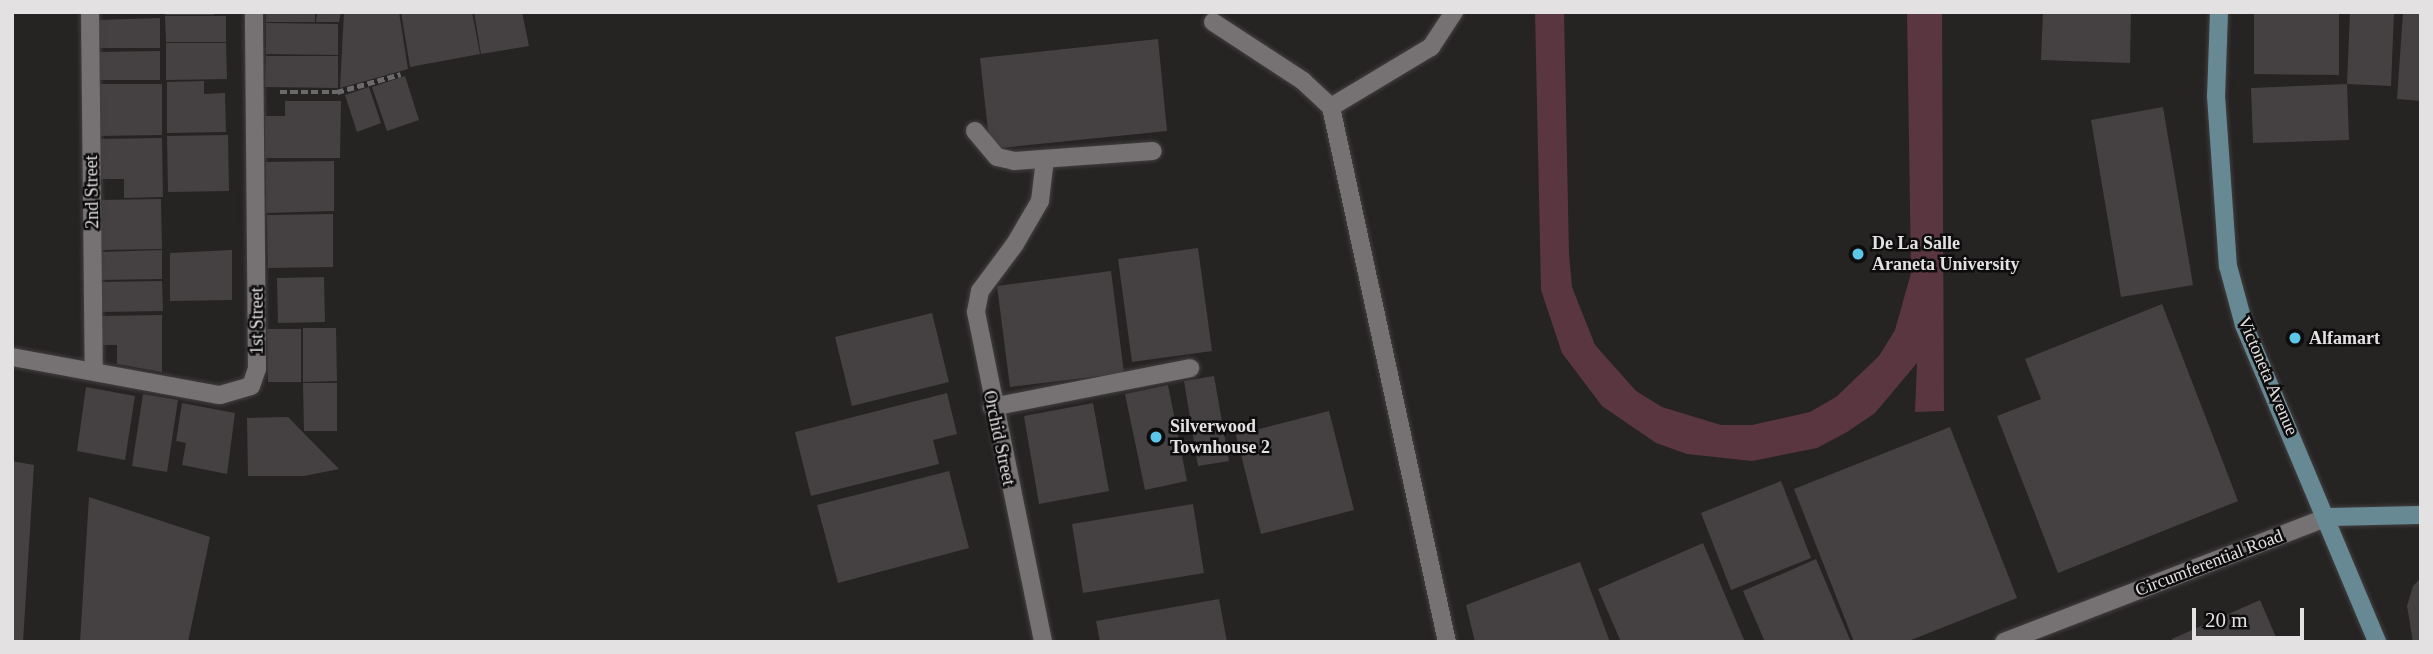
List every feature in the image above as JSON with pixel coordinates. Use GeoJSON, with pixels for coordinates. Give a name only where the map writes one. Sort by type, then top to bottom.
{"type":"FeatureCollection","features":[{"type":"Feature","properties":{"kind":"main road","name":"Victoneta Avenue"},"geometry":{"type":"LineString","coordinates":[[2219,12],[2216,96],[2228,266],[2244,326],[2328,517],[2377,642]]}},
{"type":"Feature","properties":{"kind":"main road","name":"Circumferential Road"},"geometry":{"type":"LineString","coordinates":[[2328,517],[2421,515]]}},
{"type":"Feature","properties":{"kind":"street","name":"2nd Street"},"geometry":{"type":"LineString","coordinates":[[90,12],[94,371]]}},
{"type":"Feature","properties":{"kind":"street","name":"1st Street"},"geometry":{"type":"LineString","coordinates":[[12,357],[220,395],[251,386],[257,369],[254,12]]}},
{"type":"Feature","properties":{"kind":"street"},"geometry":{"type":"LineString","coordinates":[[1331,107],[1431,47],[1454,12]]}},
{"type":"Feature","properties":{"kind":"street"},"geometry":{"type":"LineString","coordinates":[[1213,22],[1303,81],[1331,107],[1447,642]]}},
{"type":"Feature","properties":{"kind":"street"},"geometry":{"type":"LineString","coordinates":[[975,131],[997,157],[1045,159],[1153,152]]}},
{"type":"Feature","properties":{"kind":"street","name":"Orchid Street"},"geometry":{"type":"LineString","coordinates":[[1043,642],[992,407],[976,312],[980,291],[1015,243],[1040,201],[1045,159]]}},
{"type":"Feature","properties":{"kind":"street"},"geometry":{"type":"LineString","coordinates":[[992,407],[1190,368]]}},
{"type":"Feature","properties":{"kind":"street","name":"Circumferential Road"},"geometry":{"type":"LineString","coordinates":[[2004,642],[2328,517]]}},
{"type":"Feature","properties":{"kind":"path"},"geometry":{"type":"LineString","coordinates":[[255,91],[337,92],[401,74]]}},
{"type":"Feature","properties":{"kind":"shaded area"},"geometry":{"type":"Polygon","coordinates":[[[1535,12],[1564,12],[1572,287],[1595,345],[1636,391],[1662,407],[1721,425],[1752,425],[1810,412],[1836,397],[1879,356],[1895,330],[1911,273],[1907,12],[1942,12],[1944,411],[1915,412],[1917,363],[1875,413],[1847,432],[1817,448],[1752,461],[1687,454],[1656,443],[1602,406],[1562,353],[1541,290],[1535,12]]]}},
{"type":"Feature","properties":{"kind":"building"},"geometry":{"type":"Polygon","coordinates":[[[165,12],[214,12],[214,15],[165,15],[165,12]]]}},
{"type":"Feature","properties":{"kind":"building"},"geometry":{"type":"Polygon","coordinates":[[[266,12],[315,12],[315,22],[266,22],[266,12]]]}},
{"type":"Feature","properties":{"kind":"building"},"geometry":{"type":"Polygon","coordinates":[[[317,12],[341,12],[339,22],[316,22],[317,12]]]}},
{"type":"Feature","properties":{"kind":"building"},"geometry":{"type":"Polygon","coordinates":[[[344,12],[399,12],[408,69],[340,88],[344,12]]]}},
{"type":"Feature","properties":{"kind":"building"},"geometry":{"type":"Polygon","coordinates":[[[401,12],[472,12],[480,54],[410,67],[401,12]]]}},
{"type":"Feature","properties":{"kind":"building"},"geometry":{"type":"Polygon","coordinates":[[[474,12],[522,12],[529,46],[481,54],[474,12]]]}},
{"type":"Feature","properties":{"kind":"building"},"geometry":{"type":"Polygon","coordinates":[[[2043,12],[2131,12],[2130,63],[2041,60],[2043,12]]]}},
{"type":"Feature","properties":{"kind":"building"},"geometry":{"type":"Polygon","coordinates":[[[2254,12],[2339,12],[2339,75],[2254,74],[2254,12]]]}},
{"type":"Feature","properties":{"kind":"building"},"geometry":{"type":"Polygon","coordinates":[[[2350,12],[2394,12],[2391,86],[2347,84],[2350,12]]]}},
{"type":"Feature","properties":{"kind":"building"},"geometry":{"type":"Polygon","coordinates":[[[2403,13],[2421,14],[2421,101],[2397,99],[2403,13]]]}},
{"type":"Feature","properties":{"kind":"building"},"geometry":{"type":"Polygon","coordinates":[[[165,16],[226,16],[226,42],[166,42],[165,16]]]}},
{"type":"Feature","properties":{"kind":"building"},"geometry":{"type":"Polygon","coordinates":[[[160,18],[160,48],[96,48],[96,20],[160,18]]]}},
{"type":"Feature","properties":{"kind":"building"},"geometry":{"type":"Polygon","coordinates":[[[266,23],[338,24],[338,55],[266,54],[266,23]]]}},
{"type":"Feature","properties":{"kind":"building"},"geometry":{"type":"Polygon","coordinates":[[[1158,39],[1167,131],[990,149],[980,58],[1158,39]]]}},
{"type":"Feature","properties":{"kind":"building"},"geometry":{"type":"Polygon","coordinates":[[[166,43],[226,43],[227,79],[166,80],[166,43]]]}},
{"type":"Feature","properties":{"kind":"building"},"geometry":{"type":"Polygon","coordinates":[[[160,51],[160,80],[96,80],[96,52],[160,51]]]}},
{"type":"Feature","properties":{"kind":"building"},"geometry":{"type":"Polygon","coordinates":[[[266,56],[338,56],[338,88],[265,87],[266,56]]]}},
{"type":"Feature","properties":{"kind":"building"},"geometry":{"type":"Polygon","coordinates":[[[405,76],[419,120],[387,131],[372,87],[405,76]]]}},
{"type":"Feature","properties":{"kind":"building"},"geometry":{"type":"Polygon","coordinates":[[[204,81],[204,94],[225,93],[226,132],[167,133],[167,82],[204,81]]]}},
{"type":"Feature","properties":{"kind":"building"},"geometry":{"type":"Polygon","coordinates":[[[98,84],[162,84],[162,135],[99,136],[98,84]]]}},
{"type":"Feature","properties":{"kind":"building"},"geometry":{"type":"Polygon","coordinates":[[[2347,84],[2349,140],[2253,143],[2251,88],[2347,84]]]}},
{"type":"Feature","properties":{"kind":"building"},"geometry":{"type":"Polygon","coordinates":[[[369,87],[381,123],[357,132],[345,95],[369,87]]]}},
{"type":"Feature","properties":{"kind":"building"},"geometry":{"type":"Polygon","coordinates":[[[285,101],[341,101],[340,158],[265,158],[265,116],[285,116],[285,101]]]}},
{"type":"Feature","properties":{"kind":"building"},"geometry":{"type":"Polygon","coordinates":[[[2163,107],[2193,285],[2121,297],[2091,120],[2163,107]]]}},
{"type":"Feature","properties":{"kind":"building"},"geometry":{"type":"Polygon","coordinates":[[[228,135],[229,191],[168,192],[167,136],[228,135]]]}},
{"type":"Feature","properties":{"kind":"building"},"geometry":{"type":"Polygon","coordinates":[[[162,138],[163,197],[124,198],[124,179],[97,179],[96,139],[162,138]]]}},
{"type":"Feature","properties":{"kind":"building"},"geometry":{"type":"Polygon","coordinates":[[[334,161],[334,211],[266,213],[266,162],[334,161]]]}},
{"type":"Feature","properties":{"kind":"building"},"geometry":{"type":"Polygon","coordinates":[[[161,199],[162,249],[99,250],[98,200],[161,199]]]}},
{"type":"Feature","properties":{"kind":"building"},"geometry":{"type":"Polygon","coordinates":[[[333,214],[333,267],[268,268],[267,215],[333,214]]]}},
{"type":"Feature","properties":{"kind":"building"},"geometry":{"type":"Polygon","coordinates":[[[1198,248],[1212,351],[1132,362],[1118,259],[1198,248]]]}},
{"type":"Feature","properties":{"kind":"building"},"geometry":{"type":"Polygon","coordinates":[[[162,250],[162,279],[100,280],[100,252],[162,250]]]}},
{"type":"Feature","properties":{"kind":"building"},"geometry":{"type":"Polygon","coordinates":[[[232,250],[232,300],[170,301],[170,253],[232,250]]]}},
{"type":"Feature","properties":{"kind":"building"},"geometry":{"type":"Polygon","coordinates":[[[1111,271],[1124,373],[1010,387],[997,286],[1111,271]]]}},
{"type":"Feature","properties":{"kind":"building"},"geometry":{"type":"Polygon","coordinates":[[[324,277],[325,322],[278,323],[277,278],[324,277]]]}},
{"type":"Feature","properties":{"kind":"building"},"geometry":{"type":"Polygon","coordinates":[[[162,281],[163,311],[101,312],[101,282],[162,281]]]}},
{"type":"Feature","properties":{"kind":"building"},"geometry":{"type":"Polygon","coordinates":[[[2162,304],[2238,501],[2058,573],[1997,416],[2041,399],[2025,359],[2162,304]]]}},
{"type":"Feature","properties":{"kind":"building"},"geometry":{"type":"Polygon","coordinates":[[[932,313],[949,382],[852,406],[835,337],[932,313]]]}},
{"type":"Feature","properties":{"kind":"building"},"geometry":{"type":"Polygon","coordinates":[[[162,315],[162,372],[117,364],[117,345],[101,345],[100,316],[162,315]]]}},
{"type":"Feature","properties":{"kind":"building"},"geometry":{"type":"Polygon","coordinates":[[[303,328],[336,328],[337,381],[303,382],[303,328]]]}},
{"type":"Feature","properties":{"kind":"building"},"geometry":{"type":"Polygon","coordinates":[[[267,329],[301,329],[301,382],[268,382],[267,329]]]}},
{"type":"Feature","properties":{"kind":"building"},"geometry":{"type":"Polygon","coordinates":[[[1214,376],[1229,461],[1198,466],[1184,381],[1214,376]]]}},
{"type":"Feature","properties":{"kind":"building"},"geometry":{"type":"Polygon","coordinates":[[[303,383],[337,383],[337,431],[304,431],[303,383]]]}},
{"type":"Feature","properties":{"kind":"building","name":"Silverwood Townhouse 2"},"geometry":{"type":"Polygon","coordinates":[[[1168,385],[1187,481],[1145,490],[1125,394],[1168,385]]]}},
{"type":"Feature","properties":{"kind":"building"},"geometry":{"type":"Polygon","coordinates":[[[86,387],[135,396],[125,460],[77,451],[86,387]]]}},
{"type":"Feature","properties":{"kind":"building"},"geometry":{"type":"Polygon","coordinates":[[[947,393],[957,434],[933,440],[939,464],[811,496],[795,432],[947,393]]]}},
{"type":"Feature","properties":{"kind":"building"},"geometry":{"type":"Polygon","coordinates":[[[143,394],[178,400],[167,472],[132,466],[143,394]]]}},
{"type":"Feature","properties":{"kind":"building"},"geometry":{"type":"Polygon","coordinates":[[[182,403],[235,413],[227,474],[182,465],[186,443],[176,441],[182,403]]]}},
{"type":"Feature","properties":{"kind":"building"},"geometry":{"type":"Polygon","coordinates":[[[1093,403],[1109,491],[1039,504],[1024,416],[1093,403]]]}},
{"type":"Feature","properties":{"kind":"building"},"geometry":{"type":"Polygon","coordinates":[[[1329,411],[1354,510],[1261,534],[1236,435],[1329,411]]]}},
{"type":"Feature","properties":{"kind":"building"},"geometry":{"type":"Polygon","coordinates":[[[288,417],[339,469],[304,476],[248,476],[247,418],[288,417]]]}},
{"type":"Feature","properties":{"kind":"building"},"geometry":{"type":"Polygon","coordinates":[[[1950,427],[2017,598],[1906,642],[1854,642],[1794,489],[1950,427]]]}},
{"type":"Feature","properties":{"kind":"building"},"geometry":{"type":"Polygon","coordinates":[[[12,461],[34,465],[23,642],[12,642],[12,461]]]}},
{"type":"Feature","properties":{"kind":"building"},"geometry":{"type":"Polygon","coordinates":[[[949,471],[969,548],[838,583],[817,505],[949,471]]]}},
{"type":"Feature","properties":{"kind":"building"},"geometry":{"type":"Polygon","coordinates":[[[1781,481],[1811,558],[1731,590],[1701,513],[1781,481]]]}},
{"type":"Feature","properties":{"kind":"building"},"geometry":{"type":"Polygon","coordinates":[[[89,497],[210,537],[188,642],[80,642],[89,497]]]}},
{"type":"Feature","properties":{"kind":"building"},"geometry":{"type":"Polygon","coordinates":[[[1193,504],[1204,573],[1083,593],[1072,524],[1193,504]]]}},
{"type":"Feature","properties":{"kind":"building"},"geometry":{"type":"Polygon","coordinates":[[[1703,543],[1745,642],[1621,642],[1598,589],[1703,543]]]}},
{"type":"Feature","properties":{"kind":"building"},"geometry":{"type":"Polygon","coordinates":[[[1816,559],[1851,642],[1765,642],[1743,591],[1816,559]]]}},
{"type":"Feature","properties":{"kind":"building"},"geometry":{"type":"Polygon","coordinates":[[[1580,562],[1610,642],[1475,642],[1466,605],[1580,562]]]}},
{"type":"Feature","properties":{"kind":"building"},"geometry":{"type":"Polygon","coordinates":[[[2421,578],[2421,642],[2413,642],[2407,606],[2413,586],[2421,578]]]}},
{"type":"Feature","properties":{"kind":"building"},"geometry":{"type":"Polygon","coordinates":[[[1219,599],[1227,642],[1100,642],[1096,621],[1219,599]]]}},
{"type":"Feature","properties":{"kind":"building"},"geometry":{"type":"Polygon","coordinates":[[[2260,600],[2278,642],[2173,642],[2172,639],[2260,600]]]}},
{"type":"Feature","properties":{"kind":"place","name":"De La Salle Araneta University"},"geometry":{"type":"Point","coordinates":[1858,254]}},
{"type":"Feature","properties":{"kind":"place","name":"Alfamart"},"geometry":{"type":"Point","coordinates":[2295,338]}},
{"type":"Feature","properties":{"kind":"place","name":"Silverwood Townhouse 2"},"geometry":{"type":"Point","coordinates":[1156,437]}}]}
